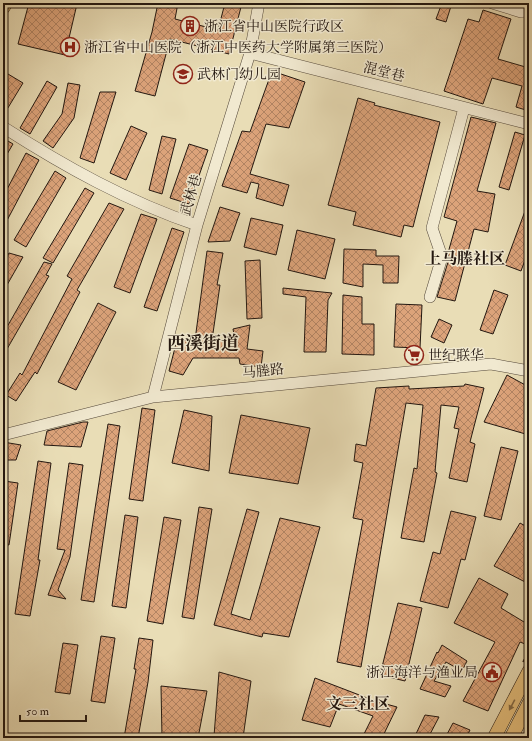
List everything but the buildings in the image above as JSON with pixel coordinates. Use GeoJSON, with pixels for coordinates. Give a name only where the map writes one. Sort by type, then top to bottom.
{"type":"FeatureCollection","features":[{"type":"Feature","properties":{"kind":"main road"},"geometry":{"type":"LineString","coordinates":[[3,8],[6,3]]}},
{"type":"Feature","properties":{"kind":"main road"},"geometry":{"type":"LineString","coordinates":[[494,738],[529,671]]}},
{"type":"Feature","properties":{"kind":"main road"},"geometry":{"type":"LineString","coordinates":[[511,738],[529,703]]}},
{"type":"Feature","properties":{"kind":"street","name":"武林巷"},"geometry":{"type":"LineString","coordinates":[[153,397],[198,225],[250,53],[259,3]]}},
{"type":"Feature","properties":{"kind":"street"},"geometry":{"type":"LineString","coordinates":[[492,3],[521,12],[524,3]]}},
{"type":"Feature","properties":{"kind":"street","name":"混堂巷"},"geometry":{"type":"LineString","coordinates":[[250,53],[529,124]]}},
{"type":"Feature","properties":{"kind":"street"},"geometry":{"type":"LineString","coordinates":[[430,297],[442,257],[432,228],[464,108]]}},
{"type":"Feature","properties":{"kind":"street"},"geometry":{"type":"LineString","coordinates":[[3,127],[38,149],[109,188],[198,225]]}},
{"type":"Feature","properties":{"kind":"street","name":"马塍路"},"geometry":{"type":"LineString","coordinates":[[3,435],[153,397],[491,364],[529,371]]}},
{"type":"Feature","properties":{"kind":"place","name":"浙江省中山医院行政区"},"geometry":{"type":"Point","coordinates":[190,26]}},
{"type":"Feature","properties":{"kind":"place","name":"浙江省中山医院（浙江中医药大学附属第三医院）"},"geometry":{"type":"Point","coordinates":[70,47]}},
{"type":"Feature","properties":{"kind":"place","name":"武林门幼儿园"},"geometry":{"type":"Point","coordinates":[183,74]}},
{"type":"Feature","properties":{"kind":"place","name":"世纪联华"},"geometry":{"type":"Point","coordinates":[414,355]}},
{"type":"Feature","properties":{"kind":"place","name":"浙江海洋与渔业局"},"geometry":{"type":"Point","coordinates":[492,672]}},
{"type":"Feature","properties":{"kind":"district","name":"上马塍社区"},"geometry":{"type":"Point","coordinates":[465,259]}},
{"type":"Feature","properties":{"kind":"district","name":"西溪街道"},"geometry":{"type":"Point","coordinates":[203,343]}},
{"type":"Feature","properties":{"kind":"district","name":"文三社区"},"geometry":{"type":"Point","coordinates":[358,704]}}]}
